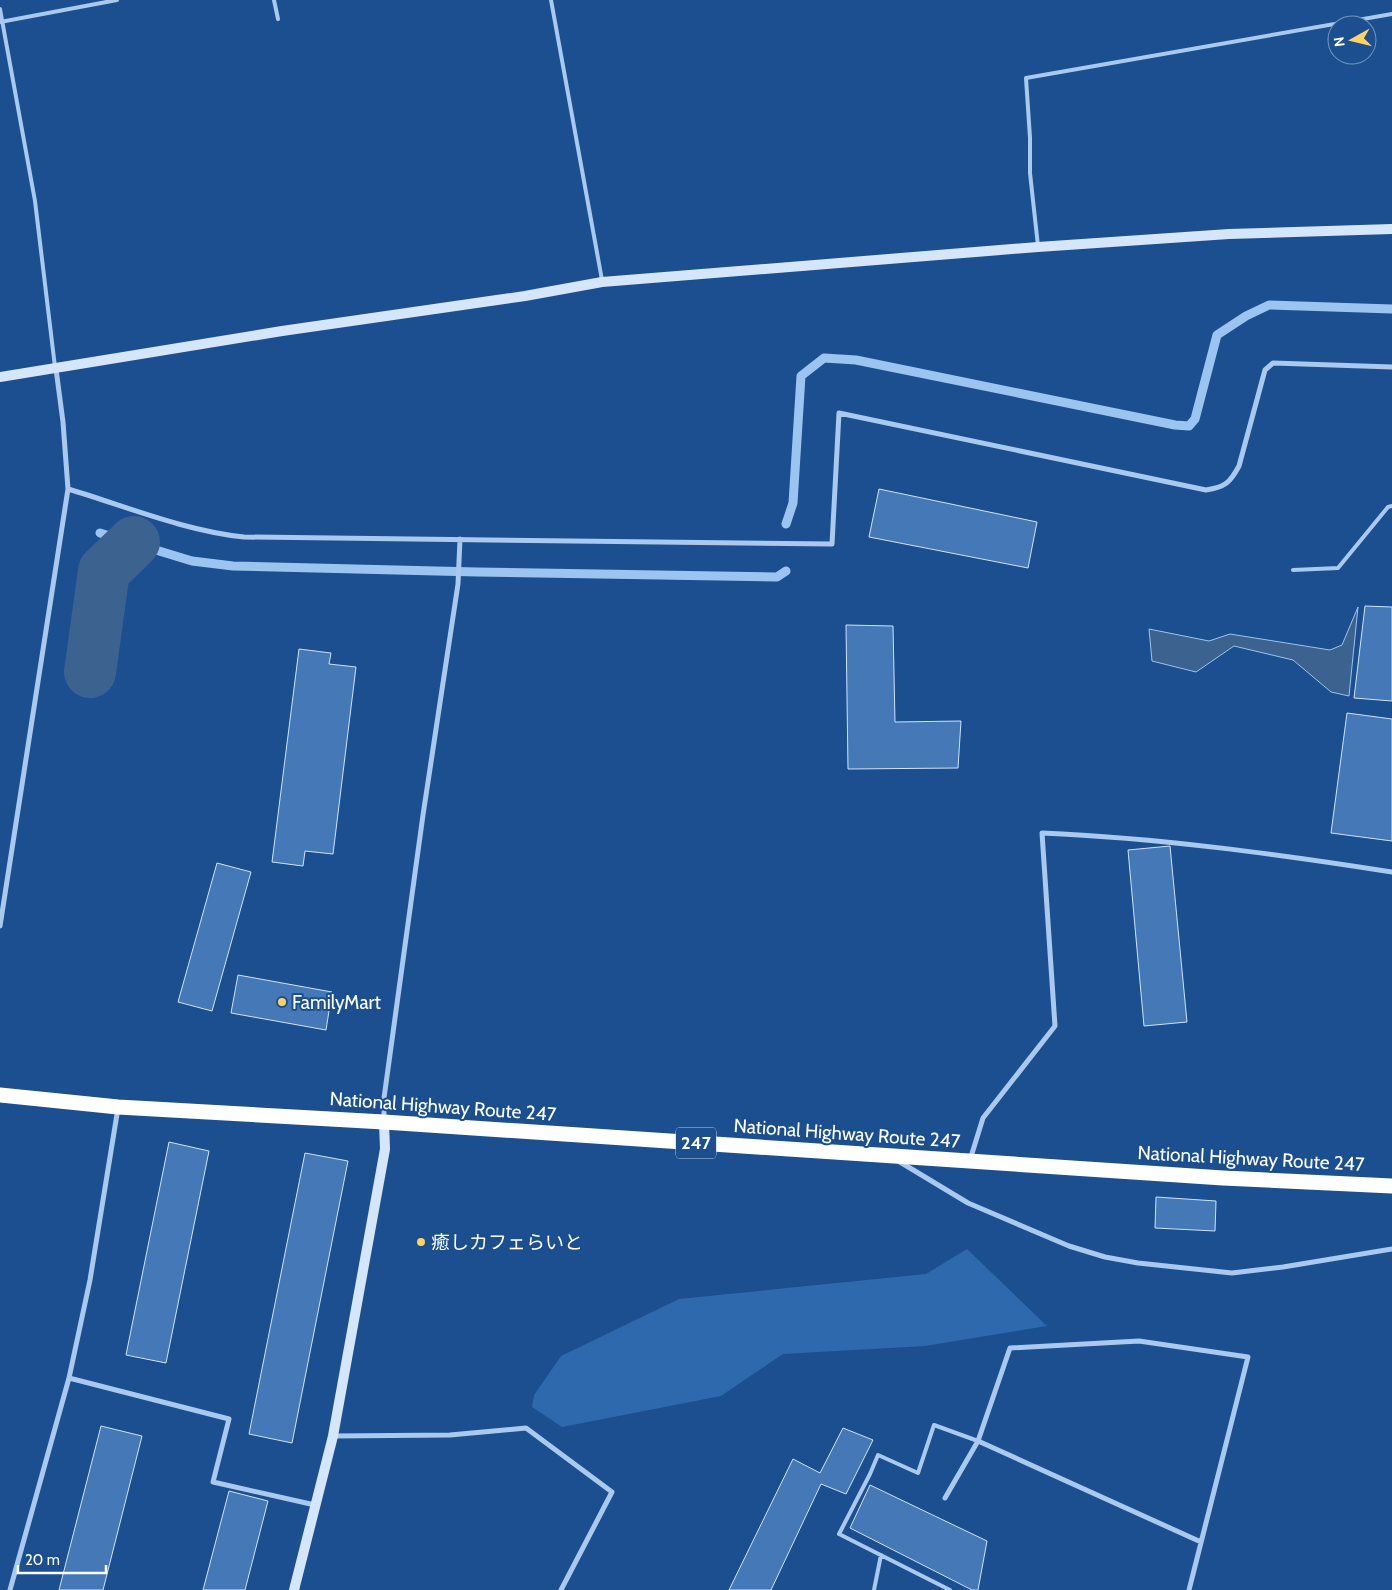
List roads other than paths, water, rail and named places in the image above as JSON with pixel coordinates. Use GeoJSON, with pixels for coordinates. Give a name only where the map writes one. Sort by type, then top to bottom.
{"type":"FeatureCollection","features":[{"type":"Feature","properties":{"kind":"highway","name":"National Highway Route 247"},"geometry":{"type":"LineString","coordinates":[[0,1095],[118,1107],[384,1122],[1223,1178],[1392,1186]]}},
{"type":"Feature","properties":{"kind":"street"},"geometry":{"type":"LineString","coordinates":[[0,378],[282,331],[525,296],[602,282],[1229,234],[1392,229]]}},
{"type":"Feature","properties":{"kind":"street"},"geometry":{"type":"LineString","coordinates":[[68,489],[197,529],[223,535],[244,537],[832,544],[839,413],[1206,490],[1221,488],[1232,480],[1239,466],[1265,370],[1272,363],[1392,366]]}},
{"type":"Feature","properties":{"kind":"street"},"geometry":{"type":"LineString","coordinates":[[0,926],[68,489],[63,422],[56,369]]}},
{"type":"Feature","properties":{"kind":"street"},"geometry":{"type":"LineString","coordinates":[[294,1590],[333,1436],[385,1150],[384,1098],[423,815],[458,584],[460,539]]}},
{"type":"Feature","properties":{"kind":"street"},"geometry":{"type":"LineString","coordinates":[[970,1161],[983,1118],[1055,1026],[1042,833],[1107,835],[1291,856],[1392,872]]}},
{"type":"Feature","properties":{"kind":"street"},"geometry":{"type":"LineString","coordinates":[[10,1590],[69,1378],[90,1280],[118,1107]]}},
{"type":"Feature","properties":{"kind":"street"},"geometry":{"type":"LineString","coordinates":[[890,1156],[968,1203],[1069,1246],[1105,1257],[1138,1263],[1232,1273],[1283,1267],[1392,1249]]}},
{"type":"Feature","properties":{"kind":"street"},"geometry":{"type":"LineString","coordinates":[[945,1498],[978,1441],[1010,1348],[1139,1341],[1248,1357],[1189,1590]]}},
{"type":"Feature","properties":{"kind":"street"},"geometry":{"type":"LineString","coordinates":[[69,1378],[229,1418],[213,1482],[316,1506]]}},
{"type":"Feature","properties":{"kind":"street"},"geometry":{"type":"LineString","coordinates":[[333,1436],[450,1435],[526,1428],[612,1492],[561,1590]]}},
{"type":"Feature","properties":{"kind":"street"},"geometry":{"type":"LineString","coordinates":[[978,1441],[1201,1542]]}},
{"type":"Feature","properties":{"kind":"lane"},"geometry":{"type":"LineString","coordinates":[[1,22],[116,0]]}},
{"type":"Feature","properties":{"kind":"lane"},"geometry":{"type":"LineString","coordinates":[[274,0],[278,19]]}},
{"type":"Feature","properties":{"kind":"lane"},"geometry":{"type":"LineString","coordinates":[[551,0],[602,282]]}},
{"type":"Feature","properties":{"kind":"lane"},"geometry":{"type":"LineString","coordinates":[[0,9],[35,201],[56,369]]}},
{"type":"Feature","properties":{"kind":"lane"},"geometry":{"type":"LineString","coordinates":[[1038,248],[1030,173],[1026,78],[1392,14]]}},
{"type":"Feature","properties":{"kind":"lane"},"geometry":{"type":"LineString","coordinates":[[1293,570],[1338,568],[1388,507],[1392,506]]}},
{"type":"Feature","properties":{"kind":"lane"},"geometry":{"type":"LineString","coordinates":[[950,1590],[840,1534],[878,1455],[918,1473],[934,1425],[978,1441]]}},
{"type":"Feature","properties":{"kind":"lane"},"geometry":{"type":"LineString","coordinates":[[874,1590],[881,1555]]}},
{"type":"Feature","properties":{"kind":"waterway"},"geometry":{"type":"LineString","coordinates":[[786,524],[793,503],[801,376],[824,358],[856,360],[1175,425],[1189,426],[1195,419],[1217,335],[1246,316],[1269,305],[1392,309]]}},
{"type":"Feature","properties":{"kind":"waterway"},"geometry":{"type":"LineString","coordinates":[[100,533],[192,561],[233,566],[777,577],[786,571]]}},
{"type":"Feature","properties":{"kind":"waterway"},"geometry":{"type":"LineString","coordinates":[[90,672],[104,571],[134,542]]}},
{"type":"Feature","properties":{"kind":"place","name":"FamilyMart"},"geometry":{"type":"Point","coordinates":[282,1002]}},
{"type":"Feature","properties":{"kind":"place","name":"癒しカフェらいと"},"geometry":{"type":"Point","coordinates":[421,1242]}}]}
